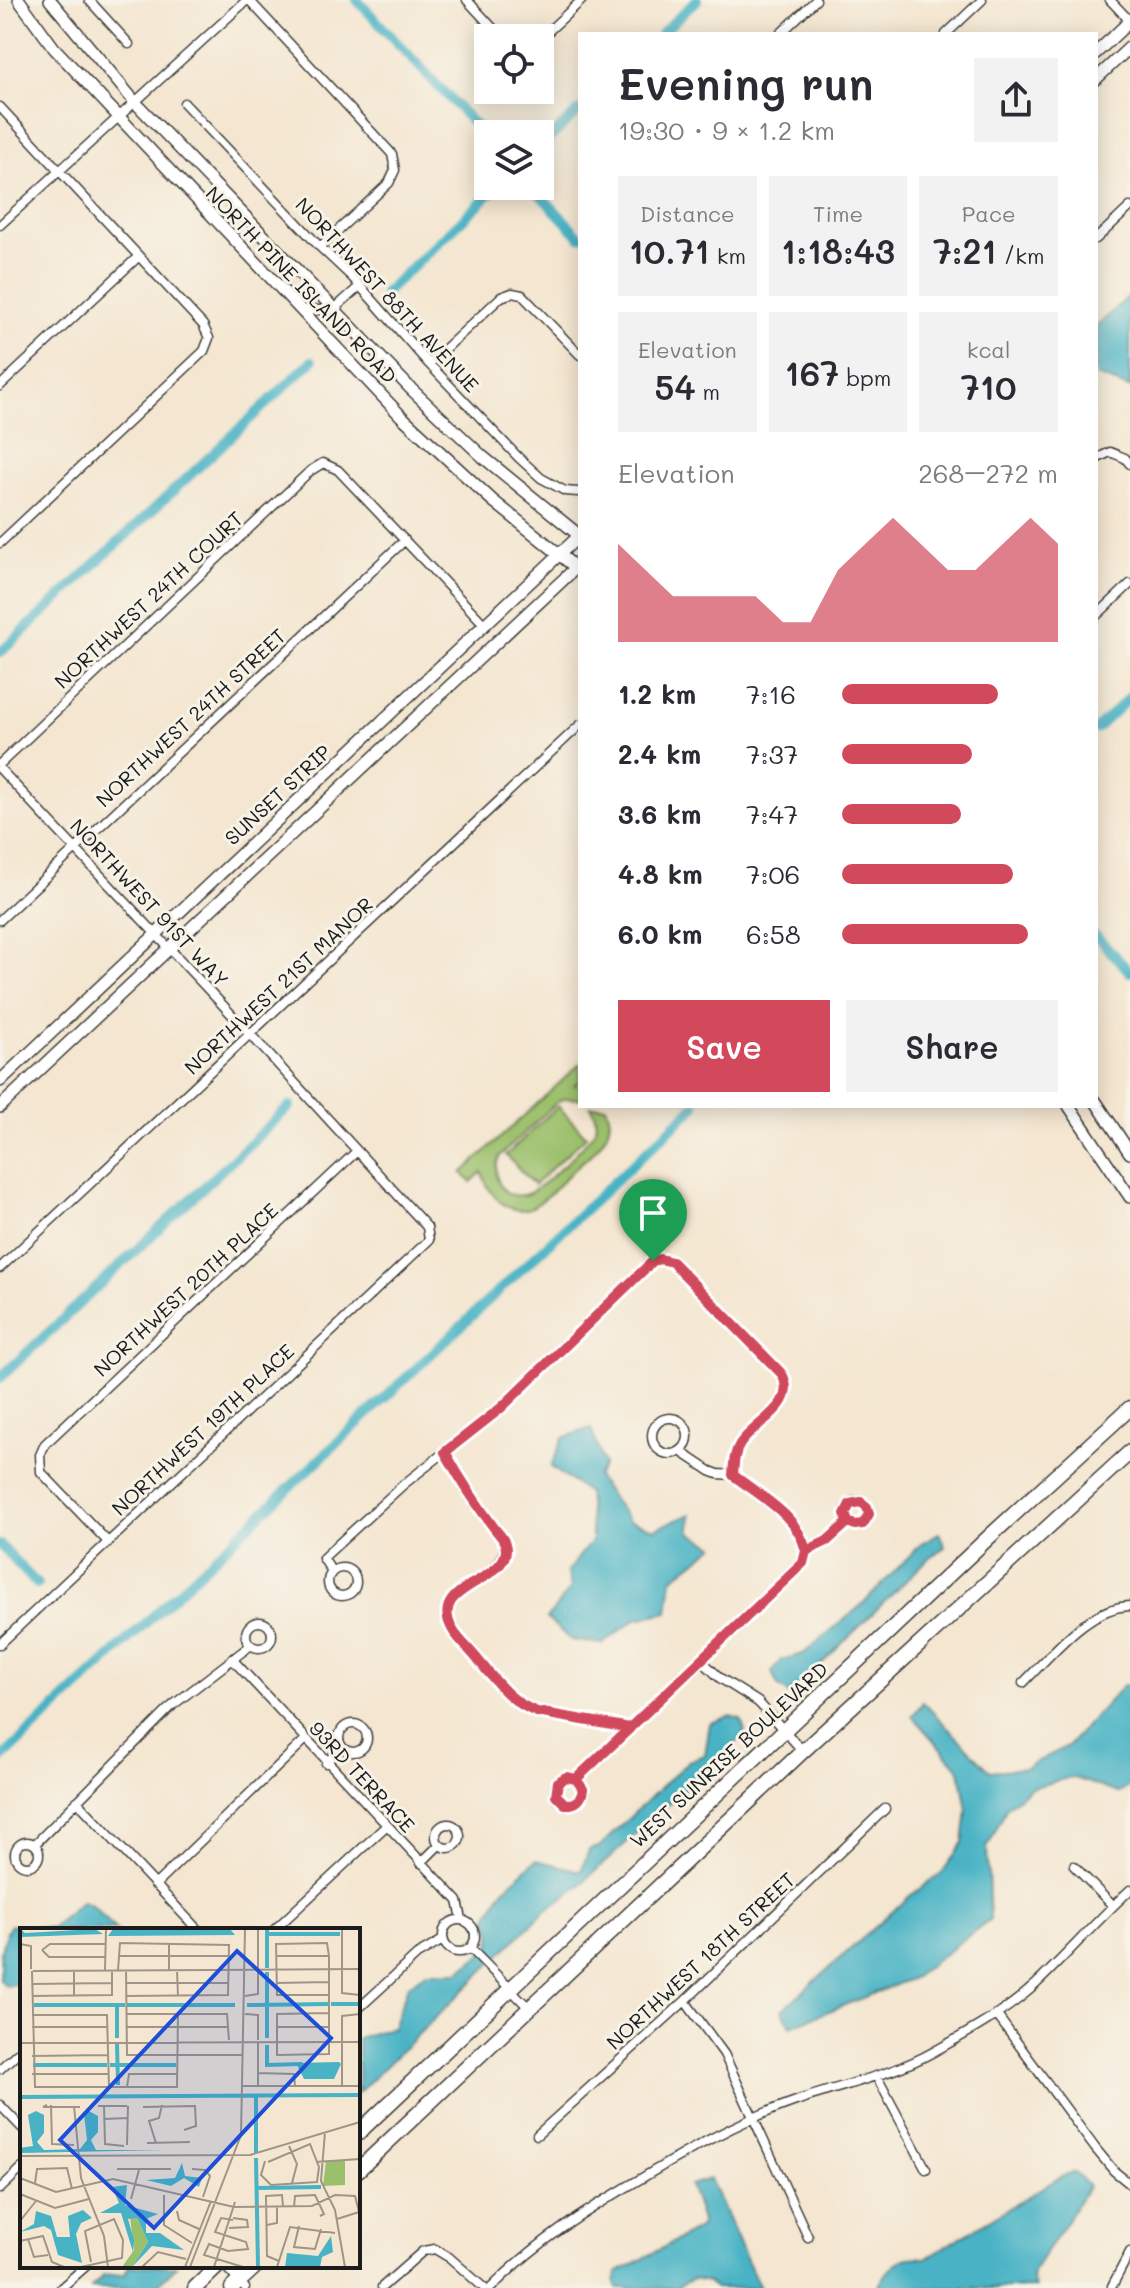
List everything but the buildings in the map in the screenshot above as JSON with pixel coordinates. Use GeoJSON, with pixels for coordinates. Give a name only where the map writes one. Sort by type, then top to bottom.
{"type":"FeatureCollection","features":[{"type":"Feature","properties":{"kind":"highway","name":"WEST SUNRISE BOULEVARD"},"geometry":{"type":"LineString","coordinates":[[360,2131],[1130,1408]]}},
{"type":"Feature","properties":{"kind":"highway"},"geometry":{"type":"LineString","coordinates":[[360,2168],[803,1751],[1130,1452]]}},
{"type":"Feature","properties":{"kind":"highway"},"geometry":{"type":"LineString","coordinates":[[195,2288],[216,2268]]}},
{"type":"Feature","properties":{"kind":"highway"},"geometry":{"type":"LineString","coordinates":[[239,2286],[254,2268]]}},
{"type":"Feature","properties":{"kind":"main road","name":"NORTH PINE ISLAND ROAD"},"geometry":{"type":"LineString","coordinates":[[19,0],[54,48],[401,416],[492,500],[578,567]]}},
{"type":"Feature","properties":{"kind":"main road","name":"NORTH PINE ISLAND ROAD"},"geometry":{"type":"LineString","coordinates":[[50,0],[134,101],[411,389],[483,457],[578,533]]}},
{"type":"Feature","properties":{"kind":"main road"},"geometry":{"type":"LineString","coordinates":[[1098,51],[1130,21]]}},
{"type":"Feature","properties":{"kind":"main road"},"geometry":{"type":"LineString","coordinates":[[1098,77],[1130,47]]}},
{"type":"Feature","properties":{"kind":"main road","name":"SUNSET STRIP"},"geometry":{"type":"LineString","coordinates":[[0,1081],[578,537]]}},
{"type":"Feature","properties":{"kind":"main road","name":"SUNSET STRIP"},"geometry":{"type":"LineString","coordinates":[[0,1107],[578,569]]}},
{"type":"Feature","properties":{"kind":"main road"},"geometry":{"type":"LineString","coordinates":[[1098,1105],[1130,1153]]}},
{"type":"Feature","properties":{"kind":"main road"},"geometry":{"type":"LineString","coordinates":[[1070,1108],[1130,1197]]}},
{"type":"Feature","properties":{"kind":"street"},"geometry":{"type":"LineString","coordinates":[[89,0],[129,44]]}},
{"type":"Feature","properties":{"kind":"street"},"geometry":{"type":"LineString","coordinates":[[0,225],[248,0],[392,154],[395,170],[389,183],[320,247]]}},
{"type":"Feature","properties":{"kind":"street"},"geometry":{"type":"LineString","coordinates":[[467,0],[489,24]]}},
{"type":"Feature","properties":{"kind":"street"},"geometry":{"type":"LineString","coordinates":[[554,26],[582,0]]}},
{"type":"Feature","properties":{"kind":"street"},"geometry":{"type":"LineString","coordinates":[[782,32],[816,0]]}},
{"type":"Feature","properties":{"kind":"street"},"geometry":{"type":"LineString","coordinates":[[948,32],[982,0]]}},
{"type":"Feature","properties":{"kind":"street"},"geometry":{"type":"LineString","coordinates":[[1110,0],[1130,21]]}},
{"type":"Feature","properties":{"kind":"street","name":"NORTHWEST 88TH AVENUE"},"geometry":{"type":"LineString","coordinates":[[184,103],[360,286],[429,364],[541,478],[565,491],[578,492]]}},
{"type":"Feature","properties":{"kind":"street"},"geometry":{"type":"LineString","coordinates":[[0,107],[203,325],[209,338],[204,351],[0,543]]}},
{"type":"Feature","properties":{"kind":"street"},"geometry":{"type":"LineString","coordinates":[[1098,237],[1130,207]]}},
{"type":"Feature","properties":{"kind":"street"},"geometry":{"type":"LineString","coordinates":[[0,386],[139,256]]}},
{"type":"Feature","properties":{"kind":"street"},"geometry":{"type":"LineString","coordinates":[[299,310],[333,310],[360,286]]}},
{"type":"Feature","properties":{"kind":"street"},"geometry":{"type":"LineString","coordinates":[[429,364],[501,297],[512,293],[522,295],[578,353]]}},
{"type":"Feature","properties":{"kind":"street"},"geometry":{"type":"LineString","coordinates":[[1098,458],[1110,452],[1125,458],[1130,464]]}},
{"type":"Feature","properties":{"kind":"street","name":"NORTHWEST 24TH COURT"},"geometry":{"type":"LineString","coordinates":[[0,766],[310,471],[323,463],[338,470],[405,540]]}},
{"type":"Feature","properties":{"kind":"street"},"geometry":{"type":"LineString","coordinates":[[405,540],[484,624]]}},
{"type":"Feature","properties":{"kind":"street","name":"NORTHWEST 24TH STREET"},"geometry":{"type":"LineString","coordinates":[[0,920],[405,540]]}},
{"type":"Feature","properties":{"kind":"street"},"geometry":{"type":"LineString","coordinates":[[1098,614],[1130,584]]}},
{"type":"Feature","properties":{"kind":"street","name":"NORTHWEST 21ST MANOR"},"geometry":{"type":"LineString","coordinates":[[0,1268],[578,727]]}},
{"type":"Feature","properties":{"kind":"street","name":"NORTHWEST 91ST WAY"},"geometry":{"type":"LineString","coordinates":[[0,766],[427,1227],[429,1240]]}},
{"type":"Feature","properties":{"kind":"street","name":"NORTHWEST 20TH PLACE"},"geometry":{"type":"LineString","coordinates":[[108,1542],[41,1472],[40,1455],[45,1444],[357,1151]]}},
{"type":"Feature","properties":{"kind":"street","name":"NORTHWEST 19TH PLACE"},"geometry":{"type":"LineString","coordinates":[[0,1644],[429,1240]]}},
{"type":"Feature","properties":{"kind":"street"},"geometry":{"type":"LineString","coordinates":[[332,1572],[323,1558],[404,1484],[501,1408],[648,1264],[660,1259],[672,1262],[782,1374],[786,1382],[782,1403],[738,1447],[733,1475]]}},
{"type":"Feature","properties":{"kind":"street"},"geometry":{"type":"LineString","coordinates":[[576,1779],[803,1563],[806,1551],[803,1538],[793,1522],[733,1475],[710,1471],[680,1451],[663,1453],[654,1446],[653,1428],[662,1420],[678,1419],[686,1427],[687,1443],[680,1451]]}},
{"type":"Feature","properties":{"kind":"street"},"geometry":{"type":"LineString","coordinates":[[445,1452],[473,1500],[504,1541],[506,1550],[498,1566],[452,1599],[448,1614],[454,1631],[509,1696],[524,1708],[630,1728]]}},
{"type":"Feature","properties":{"kind":"street"},"geometry":{"type":"LineString","coordinates":[[806,1551],[827,1541],[848,1522]]}},
{"type":"Feature","properties":{"kind":"street"},"geometry":{"type":"LineString","coordinates":[[1023,1683],[1081,1627],[1109,1609],[1130,1606]]}},
{"type":"Feature","properties":{"kind":"street"},"geometry":{"type":"LineString","coordinates":[[35,1844],[173,1705],[251,1645]]}},
{"type":"Feature","properties":{"kind":"street","name":"93RD TERRACE"},"geometry":{"type":"LineString","coordinates":[[232,1659],[458,1901],[462,1919]]}},
{"type":"Feature","properties":{"kind":"street"},"geometry":{"type":"LineString","coordinates":[[701,1660],[720,1678],[758,1702],[803,1751]]}},
{"type":"Feature","properties":{"kind":"street"},"geometry":{"type":"LineString","coordinates":[[155,1885],[305,1740]]}},
{"type":"Feature","properties":{"kind":"street"},"geometry":{"type":"LineString","coordinates":[[326,1763],[342,1747]]}},
{"type":"Feature","properties":{"kind":"street"},"geometry":{"type":"LineString","coordinates":[[77,1801],[196,1928]]}},
{"type":"Feature","properties":{"kind":"street","name":"NORTHWEST 18TH STREET"},"geometry":{"type":"LineString","coordinates":[[537,2135],[685,2001],[885,1809]]}},
{"type":"Feature","properties":{"kind":"street"},"geometry":{"type":"LineString","coordinates":[[276,1928],[386,1826]]}},
{"type":"Feature","properties":{"kind":"street"},"geometry":{"type":"LineString","coordinates":[[421,1863],[439,1845]]}},
{"type":"Feature","properties":{"kind":"street"},"geometry":{"type":"LineString","coordinates":[[1074,1866],[1113,1906]]}},
{"type":"Feature","properties":{"kind":"street"},"geometry":{"type":"LineString","coordinates":[[491,2288],[517,2261],[570,2221],[703,2142],[754,2117],[799,2100],[877,2077],[933,2052],[996,2014],[1034,1986],[1130,1890]]}},
{"type":"Feature","properties":{"kind":"street"},"geometry":{"type":"LineString","coordinates":[[360,2007],[417,1955],[443,1940],[447,1925],[462,1919],[474,1929],[473,1951]]}},
{"type":"Feature","properties":{"kind":"street"},"geometry":{"type":"LineString","coordinates":[[443,1940],[455,1951],[473,1951],[530,2009]]}},
{"type":"Feature","properties":{"kind":"street"},"geometry":{"type":"LineString","coordinates":[[685,2001],[724,2054],[808,2237]]}},
{"type":"Feature","properties":{"kind":"street"},"geometry":{"type":"LineString","coordinates":[[996,2014],[1114,2171],[1130,2184]]}},
{"type":"Feature","properties":{"kind":"street"},"geometry":{"type":"LineString","coordinates":[[0,2069],[17,2053]]}},
{"type":"Feature","properties":{"kind":"street"},"geometry":{"type":"LineString","coordinates":[[877,2077],[926,2169]]}},
{"type":"Feature","properties":{"kind":"street"},"geometry":{"type":"LineString","coordinates":[[0,2105],[20,2126]]}},
{"type":"Feature","properties":{"kind":"street"},"geometry":{"type":"LineString","coordinates":[[0,2189],[20,2170]]}},
{"type":"Feature","properties":{"kind":"street"},"geometry":{"type":"LineString","coordinates":[[382,2287],[423,2251],[435,2249],[484,2288]]}},
{"type":"Feature","properties":{"kind":"street"},"geometry":{"type":"LineString","coordinates":[[1112,2286],[1130,2252]]}},
{"type":"Feature","properties":{"kind":"street"},"geometry":{"type":"LineString","coordinates":[[61,2288],[84,2268]]}},
{"type":"Feature","properties":{"kind":"street"},"geometry":{"type":"LineString","coordinates":[[226,2268],[239,2286]]}},
{"type":"Feature","properties":{"kind":"green space"},"geometry":{"type":"Polygon","coordinates":[[[578,1066],[578,1082],[575,1085],[578,1086],[578,1099],[566,1098],[557,1102],[500,1156],[496,1172],[500,1186],[518,1195],[534,1190],[575,1154],[591,1135],[596,1123],[591,1108],[607,1108],[610,1124],[602,1142],[536,1205],[518,1210],[509,1207],[489,1189],[482,1172],[471,1182],[462,1173],[578,1066]]]}},
{"type":"Feature","properties":{"kind":"green space"},"geometry":{"type":"Polygon","coordinates":[[[558,1106],[586,1136],[534,1185],[506,1155],[558,1106]]]}},
{"type":"Feature","properties":{"kind":"water"},"geometry":{"type":"Polygon","coordinates":[[[1130,295],[1130,388],[1098,377],[1098,325],[1130,295]]]}},
{"type":"Feature","properties":{"kind":"water"},"geometry":{"type":"Polygon","coordinates":[[[591,1428],[604,1465],[597,1477],[629,1521],[655,1529],[691,1514],[690,1532],[715,1546],[672,1579],[668,1612],[636,1619],[603,1644],[571,1640],[547,1619],[571,1588],[567,1572],[592,1540],[588,1493],[551,1467],[563,1438],[591,1428]]]}},
{"type":"Feature","properties":{"kind":"water"},"geometry":{"type":"Polygon","coordinates":[[[939,1533],[945,1547],[930,1557],[801,1684],[789,1694],[778,1686],[772,1672],[781,1660],[803,1654],[864,1603],[923,1542],[939,1533]]]}},
{"type":"Feature","properties":{"kind":"water"},"geometry":{"type":"Polygon","coordinates":[[[1130,1685],[1130,1785],[1118,1793],[1072,1777],[1030,1788],[1007,1807],[987,1848],[990,1919],[913,1978],[791,2026],[782,2010],[910,1896],[942,1873],[963,1842],[967,1810],[960,1770],[912,1716],[923,1702],[990,1771],[1025,1768],[1068,1746],[1123,1686],[1130,1685]]]}},
{"type":"Feature","properties":{"kind":"water"},"geometry":{"type":"Polygon","coordinates":[[[730,1716],[741,1719],[745,1732],[579,1886],[543,1913],[360,2091],[360,2037],[393,2027],[408,1986],[426,1972],[459,1972],[490,1947],[492,1931],[487,1917],[503,1890],[536,1860],[581,1871],[589,1850],[599,1847],[688,1761],[705,1755],[710,1723],[730,1716]]]}},
{"type":"Feature","properties":{"kind":"water"},"geometry":{"type":"Polygon","coordinates":[[[82,1901],[92,1905],[114,1928],[51,1928],[82,1901]]]}},
{"type":"Feature","properties":{"kind":"water"},"geometry":{"type":"Polygon","coordinates":[[[11,1925],[51,1928],[20,1928],[20,1983],[7,1986],[0,1980],[1,1958],[11,1925]]]}},
{"type":"Feature","properties":{"kind":"water"},"geometry":{"type":"Polygon","coordinates":[[[1074,2172],[1089,2186],[1033,2272],[1035,2288],[877,2288],[896,2263],[908,2258],[926,2258],[1064,2175],[1074,2172]]]}},
{"type":"Feature","properties":{"kind":"water"},"geometry":{"type":"Polygon","coordinates":[[[710,2179],[760,2288],[715,2288],[708,2282],[693,2279],[675,2288],[617,2288],[617,2273],[699,2228],[702,2221],[690,2185],[710,2179]]]}},
{"type":"Feature","properties":{"kind":"water"},"geometry":{"type":"Polygon","coordinates":[[[128,2268],[175,2268],[154,2288],[91,2288],[103,2276],[125,2274],[128,2268]]]}},
{"type":"Feature","properties":{"kind":"waterway"},"geometry":{"type":"LineString","coordinates":[[357,0],[474,124]]}},
{"type":"Feature","properties":{"kind":"waterway"},"geometry":{"type":"LineString","coordinates":[[663,32],[697,0]]}},
{"type":"Feature","properties":{"kind":"waterway"},"geometry":{"type":"LineString","coordinates":[[554,134],[578,112]]}},
{"type":"Feature","properties":{"kind":"waterway"},"geometry":{"type":"LineString","coordinates":[[385,293],[483,200]]}},
{"type":"Feature","properties":{"kind":"waterway"},"geometry":{"type":"LineString","coordinates":[[545,200],[578,235]]}},
{"type":"Feature","properties":{"kind":"waterway"},"geometry":{"type":"LineString","coordinates":[[0,653],[312,361]]}},
{"type":"Feature","properties":{"kind":"waterway"},"geometry":{"type":"LineString","coordinates":[[1098,727],[1130,697]]}},
{"type":"Feature","properties":{"kind":"waterway"},"geometry":{"type":"LineString","coordinates":[[1098,938],[1130,972]]}},
{"type":"Feature","properties":{"kind":"waterway"},"geometry":{"type":"LineString","coordinates":[[0,1378],[290,1106]]}},
{"type":"Feature","properties":{"kind":"waterway"},"geometry":{"type":"LineString","coordinates":[[0,1760],[693,1108]]}},
{"type":"Feature","properties":{"kind":"waterway"},"geometry":{"type":"LineString","coordinates":[[0,1545],[37,1584]]}},
{"type":"Feature","properties":{"kind":"route"},"geometry":{"type":"LineString","coordinates":[[653,1261],[501,1408],[445,1452],[473,1500],[504,1541],[506,1550],[504,1558],[491,1573],[464,1588],[452,1599],[448,1614],[454,1631],[509,1696],[524,1708],[537,1712],[565,1716],[630,1728],[576,1779],[566,1777],[558,1782],[555,1791],[558,1799],[570,1805],[578,1801],[582,1794],[583,1789],[576,1779],[803,1563],[806,1551],[827,1541],[848,1522],[845,1510],[850,1504],[861,1502],[869,1514],[863,1524],[848,1522],[827,1541],[806,1551],[803,1538],[793,1522],[733,1475],[738,1447],[782,1403],[786,1382],[782,1374],[672,1262],[653,1261]]}}]}
